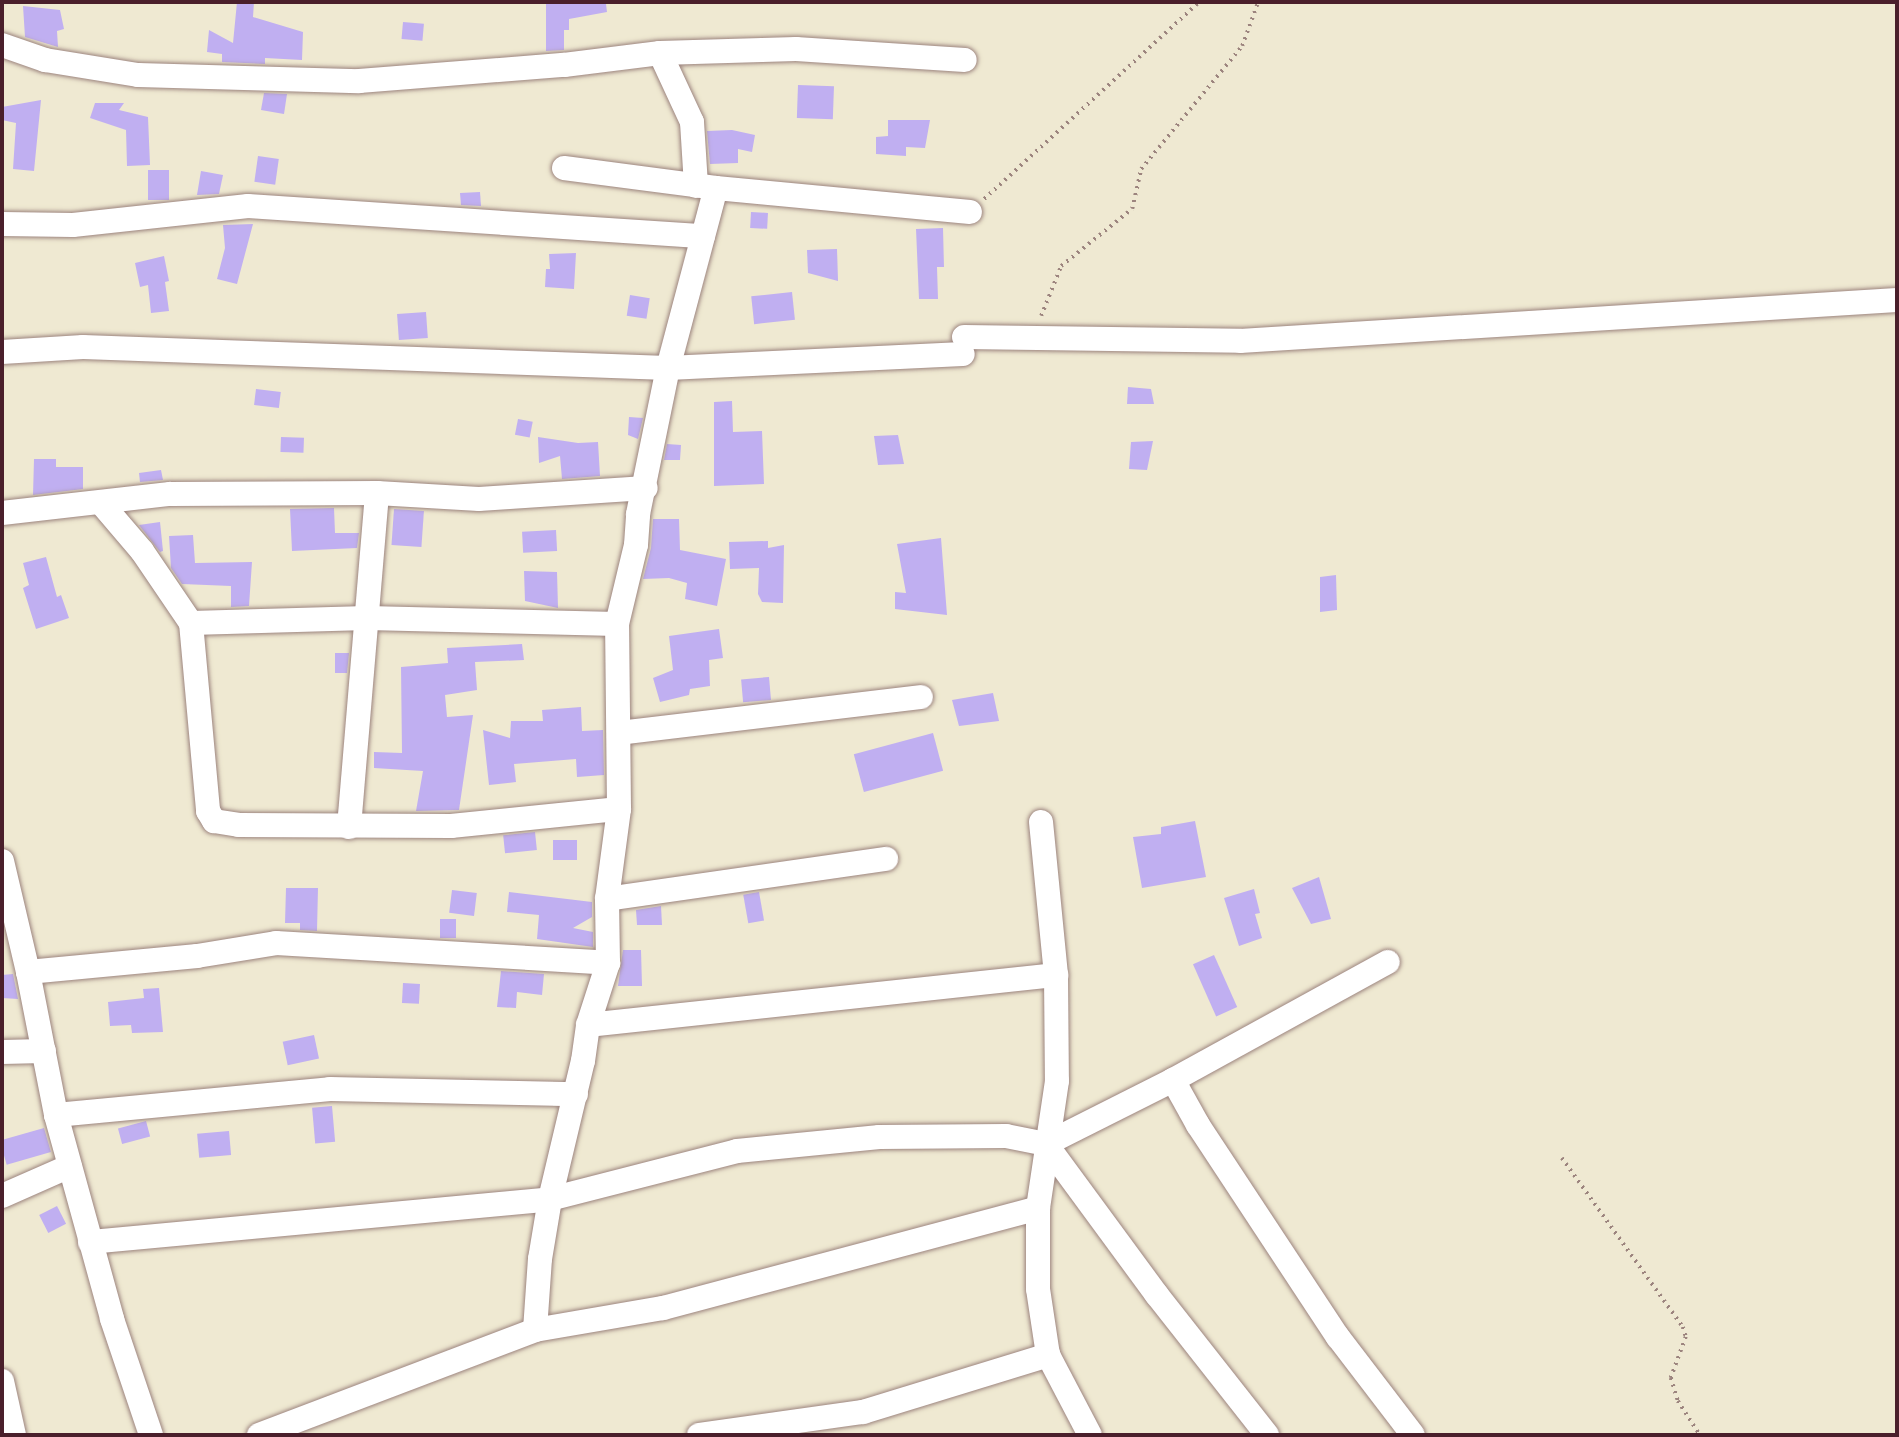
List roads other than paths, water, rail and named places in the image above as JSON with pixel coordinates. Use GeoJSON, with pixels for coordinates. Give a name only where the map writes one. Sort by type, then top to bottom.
{"type":"FeatureCollection","features":[{"type":"Feature","properties":{"kind":"street"},"geometry":{"type":"LineString","coordinates":[[2,45],[45,60],[138,75],[359,81],[564,65],[660,53],[796,49],[965,60]]}},
{"type":"Feature","properties":{"kind":"street"},"geometry":{"type":"LineString","coordinates":[[535,1330],[540,1259],[550,1199],[576,1094],[589,1025],[608,963],[607,899],[619,809],[617,624],[668,368],[703,236],[706,187],[692,122],[660,53]]}},
{"type":"Feature","properties":{"kind":"street"},"geometry":{"type":"LineString","coordinates":[[564,168],[706,187],[970,212]]}},
{"type":"Feature","properties":{"kind":"street"},"geometry":{"type":"LineString","coordinates":[[2,224],[74,225],[248,206],[703,236]]}},
{"type":"Feature","properties":{"kind":"street"},"geometry":{"type":"LineString","coordinates":[[2,352],[83,347],[284,352],[668,368],[1032,338],[1240,341],[1897,300]]}},
{"type":"Feature","properties":{"kind":"street"},"geometry":{"type":"LineString","coordinates":[[2,513],[170,495],[377,492],[479,499],[646,488]]}},
{"type":"Feature","properties":{"kind":"street"},"geometry":{"type":"LineString","coordinates":[[349,827],[377,492]]}},
{"type":"Feature","properties":{"kind":"street"},"geometry":{"type":"LineString","coordinates":[[101,503],[142,551],[191,623],[208,811],[214,821],[223,824],[349,827],[451,826],[619,809]]}},
{"type":"Feature","properties":{"kind":"street"},"geometry":{"type":"LineString","coordinates":[[191,623],[366,618],[617,624]]}},
{"type":"Feature","properties":{"kind":"street"},"geometry":{"type":"LineString","coordinates":[[619,733],[921,697]]}},
{"type":"Feature","properties":{"kind":"street"},"geometry":{"type":"LineString","coordinates":[[1041,822],[1056,975],[1057,1082],[1038,1208],[1038,1289],[1048,1355],[1090,1435]]}},
{"type":"Feature","properties":{"kind":"street"},"geometry":{"type":"LineString","coordinates":[[607,899],[886,859]]}},
{"type":"Feature","properties":{"kind":"street"},"geometry":{"type":"LineString","coordinates":[[2,861],[28,972],[56,1115],[112,1319],[151,1435]]}},
{"type":"Feature","properties":{"kind":"street"},"geometry":{"type":"LineString","coordinates":[[28,972],[197,956],[276,943],[608,963]]}},
{"type":"Feature","properties":{"kind":"street"},"geometry":{"type":"LineString","coordinates":[[90,1241],[550,1199],[737,1151],[879,1137],[1006,1136],[1046,1144],[1173,1080],[1388,962]]}},
{"type":"Feature","properties":{"kind":"street"},"geometry":{"type":"LineString","coordinates":[[589,1025],[1056,975]]}},
{"type":"Feature","properties":{"kind":"street"},"geometry":{"type":"LineString","coordinates":[[2,1052],[44,1051]]}},
{"type":"Feature","properties":{"kind":"street"},"geometry":{"type":"LineString","coordinates":[[1173,1080],[1198,1125],[1316,1305],[1413,1435]]}},
{"type":"Feature","properties":{"kind":"street"},"geometry":{"type":"LineString","coordinates":[[56,1115],[330,1089],[576,1094]]}},
{"type":"Feature","properties":{"kind":"street"},"geometry":{"type":"LineString","coordinates":[[1046,1144],[1157,1295],[1267,1435]]}},
{"type":"Feature","properties":{"kind":"street"},"geometry":{"type":"LineString","coordinates":[[2,1196],[70,1166]]}},
{"type":"Feature","properties":{"kind":"street"},"geometry":{"type":"LineString","coordinates":[[259,1435],[535,1330],[663,1308],[1038,1208]]}},
{"type":"Feature","properties":{"kind":"street"},"geometry":{"type":"LineString","coordinates":[[699,1435],[863,1412],[1048,1355]]}},
{"type":"Feature","properties":{"kind":"street"},"geometry":{"type":"LineString","coordinates":[[2,1381],[14,1435]]}}]}
